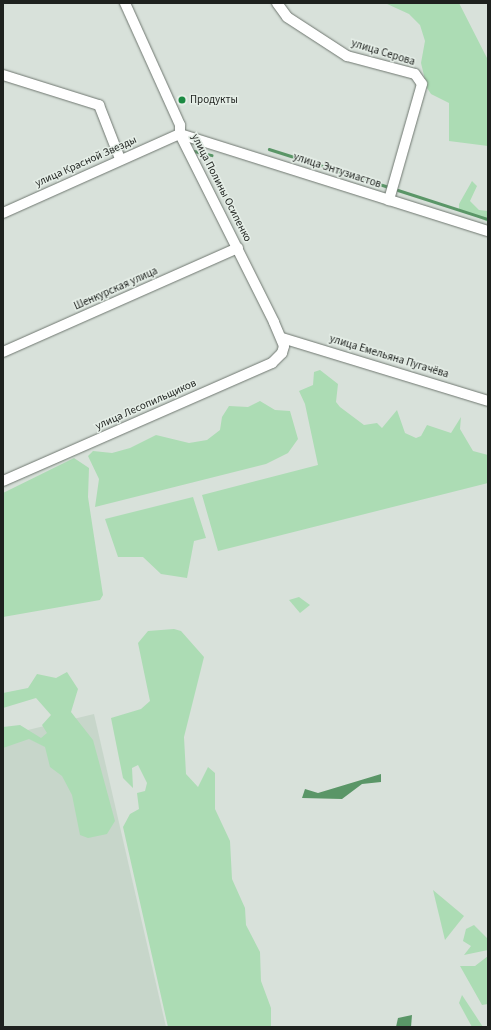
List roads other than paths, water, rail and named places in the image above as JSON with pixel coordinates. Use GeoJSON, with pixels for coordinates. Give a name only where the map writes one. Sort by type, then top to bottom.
{"type":"FeatureCollection","features":[{"type":"Feature","properties":{"kind":"street","name":"улица Полины Осипенко"},"geometry":{"type":"LineString","coordinates":[[125,3],[180,125],[180,134],[282,338]]}},
{"type":"Feature","properties":{"kind":"street","name":"улица Серова"},"geometry":{"type":"LineString","coordinates":[[277,3],[287,17],[347,56],[415,74],[422,84],[389,200]]}},
{"type":"Feature","properties":{"kind":"street"},"geometry":{"type":"LineString","coordinates":[[3,75],[99,105],[120,159]]}},
{"type":"Feature","properties":{"kind":"street","name":"улица Красной Звезды"},"geometry":{"type":"LineString","coordinates":[[3,213],[120,159],[180,134]]}},
{"type":"Feature","properties":{"kind":"street","name":"улица Энтузиастов"},"geometry":{"type":"LineString","coordinates":[[180,134],[488,231]]}},
{"type":"Feature","properties":{"kind":"street","name":"Шенкурская улица"},"geometry":{"type":"LineString","coordinates":[[3,352],[238,248]]}},
{"type":"Feature","properties":{"kind":"street","name":"улица Емельяна Пугачёва"},"geometry":{"type":"LineString","coordinates":[[282,338],[488,401]]}},
{"type":"Feature","properties":{"kind":"street","name":"улица Лесопильщиков"},"geometry":{"type":"LineString","coordinates":[[3,480],[272,363],[282,353],[282,338]]}},
{"type":"Feature","properties":{"kind":"waterway"},"geometry":{"type":"LineString","coordinates":[[269,149],[389,187]]}},
{"type":"Feature","properties":{"kind":"waterway"},"geometry":{"type":"LineString","coordinates":[[194,151],[212,155]]}},
{"type":"Feature","properties":{"kind":"waterway"},"geometry":{"type":"LineString","coordinates":[[398,190],[488,219]]}},
{"type":"Feature","properties":{"kind":"place","name":"Продукты"},"geometry":{"type":"Point","coordinates":[182,100]}}]}
